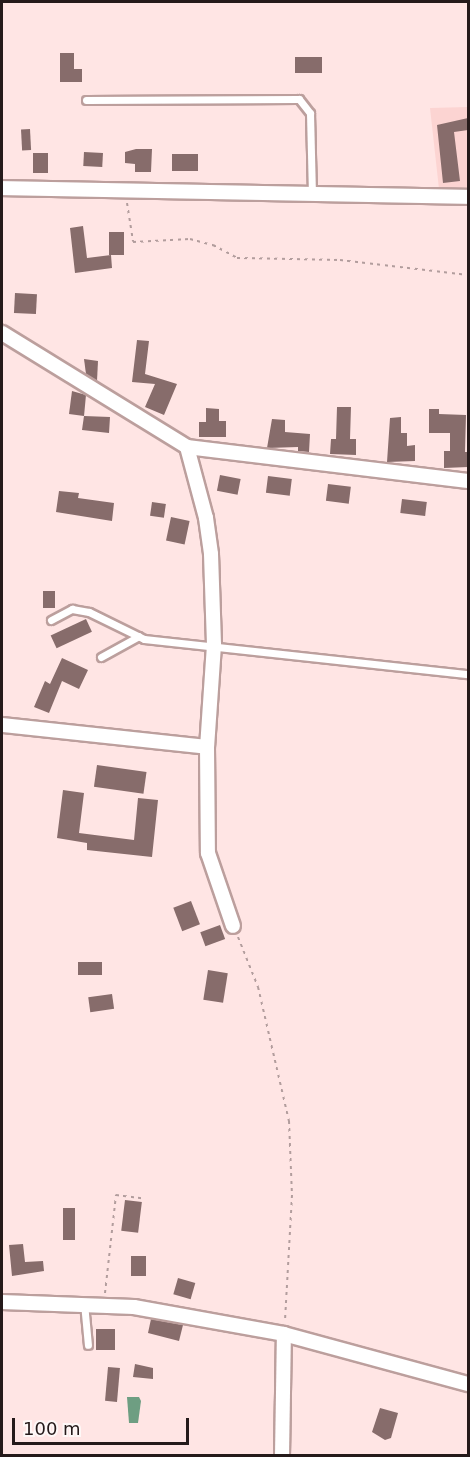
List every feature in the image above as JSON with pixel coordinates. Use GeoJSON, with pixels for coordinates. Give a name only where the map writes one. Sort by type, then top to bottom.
{"type":"FeatureCollection","features":[{"type":"Feature","properties":{"kind":"street"},"geometry":{"type":"LineString","coordinates":[[2,188],[468,197]]}},
{"type":"Feature","properties":{"kind":"street"},"geometry":{"type":"LineString","coordinates":[[2,333],[187,447],[468,481]]}},
{"type":"Feature","properties":{"kind":"street"},"geometry":{"type":"LineString","coordinates":[[187,447],[209,535],[214,645],[207,747],[208,853],[234,926]]}},
{"type":"Feature","properties":{"kind":"street"},"geometry":{"type":"LineString","coordinates":[[2,725],[207,747]]}},
{"type":"Feature","properties":{"kind":"street"},"geometry":{"type":"LineString","coordinates":[[2,1302],[104,1305],[284,1334],[468,1384]]}},
{"type":"Feature","properties":{"kind":"street"},"geometry":{"type":"LineString","coordinates":[[282,1455],[284,1334]]}},
{"type":"Feature","properties":{"kind":"lane"},"geometry":{"type":"LineString","coordinates":[[86,100],[299,99],[310,113],[312,193]]}},
{"type":"Feature","properties":{"kind":"lane"},"geometry":{"type":"LineString","coordinates":[[51,620],[72,609],[89,612],[139,636],[468,674]]}},
{"type":"Feature","properties":{"kind":"lane"},"geometry":{"type":"LineString","coordinates":[[101,657],[139,636]]}},
{"type":"Feature","properties":{"kind":"lane"},"geometry":{"type":"LineString","coordinates":[[84,1303],[88,1346]]}},
{"type":"Feature","properties":{"kind":"path"},"geometry":{"type":"LineString","coordinates":[[125,189],[133,243],[190,239],[213,245],[237,258],[340,260],[468,275]]}},
{"type":"Feature","properties":{"kind":"path"},"geometry":{"type":"LineString","coordinates":[[234,926],[258,987],[290,1121],[292,1195],[284,1334]]}},
{"type":"Feature","properties":{"kind":"path"},"geometry":{"type":"LineString","coordinates":[[104,1305],[116,1195],[142,1198]]}},
{"type":"Feature","properties":{"kind":"shaded area"},"geometry":{"type":"Polygon","coordinates":[[[468,107],[468,188],[439,189],[430,108],[468,107]]]}},
{"type":"Feature","properties":{"kind":"shaded area"},"geometry":{"type":"Polygon","coordinates":[[[127,1397],[139,1397],[141,1401],[138,1423],[129,1423],[127,1397]]]}},
{"type":"Feature","properties":{"kind":"building"},"geometry":{"type":"Polygon","coordinates":[[[60,53],[74,53],[74,69],[82,69],[82,82],[60,82],[60,53]]]}},
{"type":"Feature","properties":{"kind":"building"},"geometry":{"type":"Polygon","coordinates":[[[295,57],[322,57],[322,73],[295,73],[295,57]]]}},
{"type":"Feature","properties":{"kind":"building"},"geometry":{"type":"Polygon","coordinates":[[[468,118],[468,130],[454,132],[460,181],[443,183],[437,125],[468,118]]]}},
{"type":"Feature","properties":{"kind":"building"},"geometry":{"type":"Polygon","coordinates":[[[21,129],[30,129],[31,150],[22,150],[21,129]]]}},
{"type":"Feature","properties":{"kind":"building"},"geometry":{"type":"Polygon","coordinates":[[[152,149],[151,172],[135,172],[135,164],[125,163],[125,152],[152,149]]]}},
{"type":"Feature","properties":{"kind":"building"},"geometry":{"type":"Polygon","coordinates":[[[84,152],[103,153],[102,167],[83,166],[84,152]]]}},
{"type":"Feature","properties":{"kind":"building"},"geometry":{"type":"Polygon","coordinates":[[[33,153],[48,153],[48,173],[33,173],[33,153]]]}},
{"type":"Feature","properties":{"kind":"building"},"geometry":{"type":"Polygon","coordinates":[[[172,154],[198,154],[198,171],[172,171],[172,154]]]}},
{"type":"Feature","properties":{"kind":"building"},"geometry":{"type":"Polygon","coordinates":[[[83,226],[87,258],[111,255],[112,268],[75,273],[70,228],[83,226]]]}},
{"type":"Feature","properties":{"kind":"building"},"geometry":{"type":"Polygon","coordinates":[[[109,232],[124,232],[124,255],[109,255],[109,232]]]}},
{"type":"Feature","properties":{"kind":"building"},"geometry":{"type":"Polygon","coordinates":[[[15,293],[37,294],[36,314],[14,313],[15,293]]]}},
{"type":"Feature","properties":{"kind":"building"},"geometry":{"type":"Polygon","coordinates":[[[137,340],[149,341],[145,374],[177,384],[164,415],[145,407],[155,384],[132,382],[137,340]]]}},
{"type":"Feature","properties":{"kind":"building"},"geometry":{"type":"Polygon","coordinates":[[[84,359],[98,361],[97,381],[86,374],[84,359]]]}},
{"type":"Feature","properties":{"kind":"building"},"geometry":{"type":"Polygon","coordinates":[[[72,391],[86,395],[84,416],[69,414],[72,391]]]}},
{"type":"Feature","properties":{"kind":"building"},"geometry":{"type":"Polygon","coordinates":[[[337,407],[351,407],[350,439],[356,439],[356,455],[330,454],[331,439],[336,439],[337,407]]]}},
{"type":"Feature","properties":{"kind":"building"},"geometry":{"type":"Polygon","coordinates":[[[206,408],[219,409],[219,421],[226,421],[226,437],[199,437],[199,422],[206,422],[206,408]]]}},
{"type":"Feature","properties":{"kind":"building"},"geometry":{"type":"Polygon","coordinates":[[[429,409],[439,409],[439,414],[466,415],[465,452],[468,452],[468,467],[444,468],[444,451],[450,451],[450,433],[429,433],[429,409]]]}},
{"type":"Feature","properties":{"kind":"building"},"geometry":{"type":"Polygon","coordinates":[[[84,416],[110,417],[109,433],[82,430],[84,416]]]}},
{"type":"Feature","properties":{"kind":"building"},"geometry":{"type":"Polygon","coordinates":[[[401,417],[401,433],[407,433],[407,446],[415,445],[415,461],[387,462],[390,418],[401,417]]]}},
{"type":"Feature","properties":{"kind":"building"},"geometry":{"type":"Polygon","coordinates":[[[272,419],[285,420],[285,432],[310,434],[309,452],[298,451],[298,447],[267,448],[272,419]]]}},
{"type":"Feature","properties":{"kind":"building"},"geometry":{"type":"Polygon","coordinates":[[[220,475],[241,479],[238,495],[217,491],[220,475]]]}},
{"type":"Feature","properties":{"kind":"building"},"geometry":{"type":"Polygon","coordinates":[[[268,476],[292,479],[290,496],[266,493],[268,476]]]}},
{"type":"Feature","properties":{"kind":"building"},"geometry":{"type":"Polygon","coordinates":[[[328,484],[351,487],[349,504],[326,501],[328,484]]]}},
{"type":"Feature","properties":{"kind":"building"},"geometry":{"type":"Polygon","coordinates":[[[59,491],[79,493],[78,498],[114,503],[112,521],[56,512],[59,491]]]}},
{"type":"Feature","properties":{"kind":"building"},"geometry":{"type":"Polygon","coordinates":[[[402,499],[427,502],[425,516],[400,513],[402,499]]]}},
{"type":"Feature","properties":{"kind":"building"},"geometry":{"type":"Polygon","coordinates":[[[152,502],[166,504],[164,518],[150,516],[152,502]]]}},
{"type":"Feature","properties":{"kind":"building"},"geometry":{"type":"Polygon","coordinates":[[[171,517],[190,521],[185,544],[166,540],[171,517]]]}},
{"type":"Feature","properties":{"kind":"building"},"geometry":{"type":"Polygon","coordinates":[[[43,591],[55,591],[55,608],[43,608],[43,591]]]}},
{"type":"Feature","properties":{"kind":"building"},"geometry":{"type":"Polygon","coordinates":[[[86,619],[92,632],[57,648],[51,635],[86,619]]]}},
{"type":"Feature","properties":{"kind":"building"},"geometry":{"type":"Polygon","coordinates":[[[62,658],[88,670],[79,689],[62,681],[49,713],[34,707],[45,681],[50,684],[62,658]]]}},
{"type":"Feature","properties":{"kind":"building"},"geometry":{"type":"Polygon","coordinates":[[[97,765],[147,772],[143,794],[94,787],[97,765]]]}},
{"type":"Feature","properties":{"kind":"building"},"geometry":{"type":"Polygon","coordinates":[[[63,790],[84,793],[79,833],[134,840],[138,798],[158,800],[152,857],[87,850],[87,843],[57,838],[63,790]]]}},
{"type":"Feature","properties":{"kind":"building"},"geometry":{"type":"Polygon","coordinates":[[[191,901],[200,924],[182,931],[173,908],[191,901]]]}},
{"type":"Feature","properties":{"kind":"building"},"geometry":{"type":"Polygon","coordinates":[[[220,925],[225,939],[205,946],[200,932],[220,925]]]}},
{"type":"Feature","properties":{"kind":"building"},"geometry":{"type":"Polygon","coordinates":[[[78,962],[102,962],[102,975],[78,975],[78,962]]]}},
{"type":"Feature","properties":{"kind":"building"},"geometry":{"type":"Polygon","coordinates":[[[208,970],[228,973],[223,1003],[203,1000],[208,970]]]}},
{"type":"Feature","properties":{"kind":"building"},"geometry":{"type":"Polygon","coordinates":[[[112,994],[114,1009],[90,1012],[88,997],[112,994]]]}},
{"type":"Feature","properties":{"kind":"building"},"geometry":{"type":"Polygon","coordinates":[[[125,1200],[142,1202],[138,1233],[121,1231],[125,1200]]]}},
{"type":"Feature","properties":{"kind":"building"},"geometry":{"type":"Polygon","coordinates":[[[63,1208],[75,1208],[75,1240],[63,1240],[63,1208]]]}},
{"type":"Feature","properties":{"kind":"building"},"geometry":{"type":"Polygon","coordinates":[[[23,1244],[25,1262],[43,1261],[44,1271],[12,1276],[9,1245],[23,1244]]]}},
{"type":"Feature","properties":{"kind":"building"},"geometry":{"type":"Polygon","coordinates":[[[131,1256],[146,1256],[146,1276],[131,1276],[131,1256]]]}},
{"type":"Feature","properties":{"kind":"building"},"geometry":{"type":"Polygon","coordinates":[[[178,1278],[195,1283],[191,1299],[173,1294],[178,1278]]]}},
{"type":"Feature","properties":{"kind":"building"},"geometry":{"type":"Polygon","coordinates":[[[151,1319],[183,1325],[179,1341],[148,1333],[151,1319]]]}},
{"type":"Feature","properties":{"kind":"building"},"geometry":{"type":"Polygon","coordinates":[[[96,1329],[115,1329],[115,1350],[96,1350],[96,1329]]]}},
{"type":"Feature","properties":{"kind":"building"},"geometry":{"type":"Polygon","coordinates":[[[135,1364],[153,1368],[153,1379],[133,1377],[135,1364]]]}},
{"type":"Feature","properties":{"kind":"building"},"geometry":{"type":"Polygon","coordinates":[[[108,1367],[120,1368],[117,1402],[105,1401],[108,1367]]]}},
{"type":"Feature","properties":{"kind":"building"},"geometry":{"type":"Polygon","coordinates":[[[380,1408],[398,1413],[391,1438],[385,1440],[372,1432],[380,1408]]]}}]}
